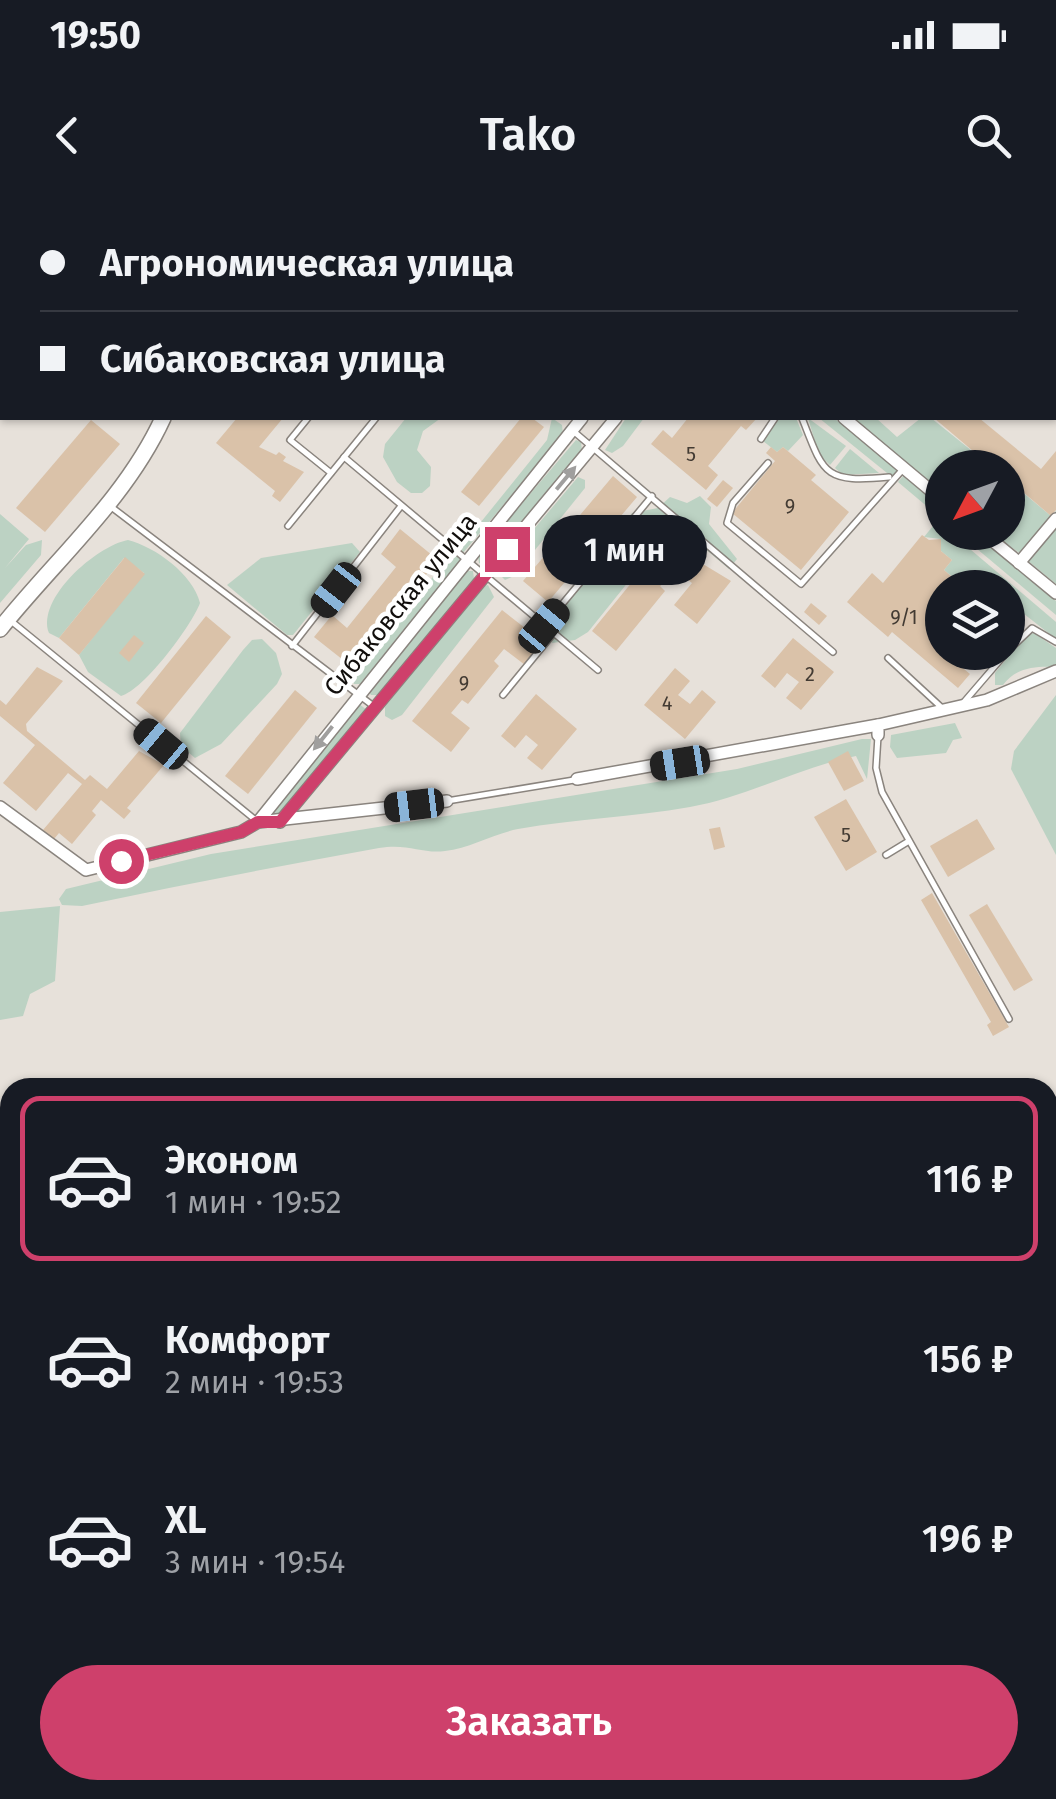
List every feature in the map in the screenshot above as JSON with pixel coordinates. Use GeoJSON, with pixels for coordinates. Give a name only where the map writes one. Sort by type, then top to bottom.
{"type":"FeatureCollection","features":[{"type":"Feature","properties":{"kind":"street"},"geometry":{"type":"LineString","coordinates":[[4,624],[108,504],[140,461],[162,420]]}},
{"type":"Feature","properties":{"kind":"street","name":"Сибаковская улица"},"geometry":{"type":"LineString","coordinates":[[258,822],[580,420]]}},
{"type":"Feature","properties":{"kind":"street","name":"Сибаковская улица"},"geometry":{"type":"LineString","coordinates":[[280,822],[614,420]]}},
{"type":"Feature","properties":{"kind":"street"},"geometry":{"type":"LineString","coordinates":[[846,420],[925,486]]}},
{"type":"Feature","properties":{"kind":"street"},"geometry":{"type":"LineString","coordinates":[[1019,563],[1056,519]]}},
{"type":"Feature","properties":{"kind":"street"},"geometry":{"type":"LineString","coordinates":[[1003,550],[1056,593]]}},
{"type":"Feature","properties":{"kind":"street"},"geometry":{"type":"LineString","coordinates":[[577,779],[878,730],[943,708],[986,700],[1056,671]]}},
{"type":"Feature","properties":{"kind":"street"},"geometry":{"type":"LineString","coordinates":[[0,807],[75,866],[86,870],[241,832],[258,822],[447,801]]}},
{"type":"Feature","properties":{"kind":"lane"},"geometry":{"type":"LineString","coordinates":[[306,420],[290,440],[331,473]]}},
{"type":"Feature","properties":{"kind":"lane"},"geometry":{"type":"LineString","coordinates":[[288,526],[374,420]]}},
{"type":"Feature","properties":{"kind":"lane"},"geometry":{"type":"LineString","coordinates":[[761,439],[774,420]]}},
{"type":"Feature","properties":{"kind":"lane"},"geometry":{"type":"LineString","coordinates":[[803,420],[819,465],[828,473],[852,480],[889,478]]}},
{"type":"Feature","properties":{"kind":"lane"},"geometry":{"type":"LineString","coordinates":[[572,430],[833,652]]}},
{"type":"Feature","properties":{"kind":"lane"},"geometry":{"type":"LineString","coordinates":[[344,457],[598,670]]}},
{"type":"Feature","properties":{"kind":"lane"},"geometry":{"type":"LineString","coordinates":[[768,463],[733,504],[727,523],[802,584],[904,468]]}},
{"type":"Feature","properties":{"kind":"lane"},"geometry":{"type":"LineString","coordinates":[[544,626],[652,496]]}},
{"type":"Feature","properties":{"kind":"lane"},"geometry":{"type":"LineString","coordinates":[[108,504],[376,708]]}},
{"type":"Feature","properties":{"kind":"lane"},"geometry":{"type":"LineString","coordinates":[[292,646],[401,506]]}},
{"type":"Feature","properties":{"kind":"lane"},"geometry":{"type":"LineString","coordinates":[[4,624],[258,822]]}},
{"type":"Feature","properties":{"kind":"lane"},"geometry":{"type":"LineString","coordinates":[[1025,635],[1032,628],[1056,642]]}},
{"type":"Feature","properties":{"kind":"lane"},"geometry":{"type":"LineString","coordinates":[[503,695],[553,634]]}},
{"type":"Feature","properties":{"kind":"lane"},"geometry":{"type":"LineString","coordinates":[[888,658],[943,708]]}},
{"type":"Feature","properties":{"kind":"lane"},"geometry":{"type":"LineString","coordinates":[[962,705],[992,670]]}},
{"type":"Feature","properties":{"kind":"lane"},"geometry":{"type":"LineString","coordinates":[[878,730],[876,768],[882,792],[1009,1018]]}},
{"type":"Feature","properties":{"kind":"lane"},"geometry":{"type":"LineString","coordinates":[[447,801],[577,779]]}},
{"type":"Feature","properties":{"kind":"lane"},"geometry":{"type":"LineString","coordinates":[[886,855],[909,841]]}},
{"type":"Feature","properties":{"kind":"green space"},"geometry":{"type":"Polygon","coordinates":[[[404,420],[438,420],[423,431],[417,450],[431,467],[430,486],[422,493],[411,493],[397,482],[383,457],[385,444],[404,420]]]}},
{"type":"Feature","properties":{"kind":"green space"},"geometry":{"type":"Polygon","coordinates":[[[552,420],[555,420],[562,425],[563,434],[463,553],[460,548],[547,440],[552,420]]]}},
{"type":"Feature","properties":{"kind":"green space"},"geometry":{"type":"Polygon","coordinates":[[[625,420],[642,420],[623,446],[612,453],[605,450],[625,420]]]}},
{"type":"Feature","properties":{"kind":"green space"},"geometry":{"type":"Polygon","coordinates":[[[777,420],[797,420],[803,435],[788,451],[783,447],[777,452],[763,441],[777,420]]]}},
{"type":"Feature","properties":{"kind":"green space"},"geometry":{"type":"Polygon","coordinates":[[[809,420],[846,446],[830,465],[819,455],[809,420]]]}},
{"type":"Feature","properties":{"kind":"green space"},"geometry":{"type":"Polygon","coordinates":[[[821,420],[836,420],[899,471],[892,477],[821,420]]]}},
{"type":"Feature","properties":{"kind":"green space"},"geometry":{"type":"Polygon","coordinates":[[[849,420],[878,420],[897,437],[918,420],[933,420],[971,450],[925,450],[925,481],[849,420]]]}},
{"type":"Feature","properties":{"kind":"green space"},"geometry":{"type":"Polygon","coordinates":[[[576,440],[581,442],[582,451],[486,565],[479,563],[478,555],[576,440]]]}},
{"type":"Feature","properties":{"kind":"green space"},"geometry":{"type":"Polygon","coordinates":[[[850,449],[879,473],[843,475],[835,468],[850,449]]]}},
{"type":"Feature","properties":{"kind":"green space"},"geometry":{"type":"Polygon","coordinates":[[[904,475],[925,493],[925,505],[898,482],[904,475]]]}},
{"type":"Feature","properties":{"kind":"green space"},"geometry":{"type":"Polygon","coordinates":[[[578,477],[585,480],[585,488],[514,576],[505,580],[499,574],[506,562],[578,477]]]}},
{"type":"Feature","properties":{"kind":"green space"},"geometry":{"type":"Polygon","coordinates":[[[1025,494],[1051,516],[1056,511],[1056,518],[1022,555],[1015,550],[1025,550],[1025,494]]]}},
{"type":"Feature","properties":{"kind":"green space"},"geometry":{"type":"Polygon","coordinates":[[[700,496],[711,507],[709,524],[737,559],[729,569],[685,532],[670,530],[588,632],[575,640],[552,643],[561,600],[632,513],[658,508],[670,497],[687,503],[700,496]]]}},
{"type":"Feature","properties":{"kind":"green space"},"geometry":{"type":"Polygon","coordinates":[[[0,514],[29,539],[5,568],[26,545],[42,540],[41,555],[0,603],[0,514]]]}},
{"type":"Feature","properties":{"kind":"green space"},"geometry":{"type":"Polygon","coordinates":[[[1056,525],[1056,584],[1027,560],[1056,525]]]}},
{"type":"Feature","properties":{"kind":"green space"},"geometry":{"type":"Polygon","coordinates":[[[128,540],[172,563],[190,582],[200,603],[166,656],[142,682],[121,696],[88,672],[79,655],[144,573],[124,558],[59,638],[49,633],[47,619],[51,605],[72,576],[100,552],[128,540]]]}},
{"type":"Feature","properties":{"kind":"green space"},"geometry":{"type":"Polygon","coordinates":[[[352,543],[360,552],[293,635],[287,635],[227,585],[261,558],[352,543]]]}},
{"type":"Feature","properties":{"kind":"green space"},"geometry":{"type":"Polygon","coordinates":[[[971,550],[995,570],[944,570],[952,560],[941,551],[971,550]]]}},
{"type":"Feature","properties":{"kind":"green space"},"geometry":{"type":"Polygon","coordinates":[[[978,550],[994,550],[1019,570],[1002,570],[978,550]]]}},
{"type":"Feature","properties":{"kind":"green space"},"geometry":{"type":"Polygon","coordinates":[[[457,554],[462,560],[362,684],[354,684],[351,678],[450,556],[457,554]]]}},
{"type":"Feature","properties":{"kind":"green space"},"geometry":{"type":"Polygon","coordinates":[[[465,571],[473,571],[474,579],[380,695],[371,695],[368,691],[465,571]]]}},
{"type":"Feature","properties":{"kind":"green space"},"geometry":{"type":"Polygon","coordinates":[[[1025,575],[1056,601],[1056,615],[1025,589],[1025,575]]]}},
{"type":"Feature","properties":{"kind":"green space"},"geometry":{"type":"Polygon","coordinates":[[[488,585],[494,597],[402,715],[392,720],[385,716],[385,707],[480,587],[488,585]]]}},
{"type":"Feature","properties":{"kind":"green space"},"geometry":{"type":"Polygon","coordinates":[[[1025,596],[1056,622],[1056,639],[1025,615],[1025,596]]]}},
{"type":"Feature","properties":{"kind":"green space"},"geometry":{"type":"Polygon","coordinates":[[[1034,633],[1056,648],[1056,667],[1025,670],[1026,635],[1034,633]]]}},
{"type":"Feature","properties":{"kind":"green space"},"geometry":{"type":"Polygon","coordinates":[[[262,639],[276,653],[282,674],[277,684],[221,744],[195,758],[181,746],[180,733],[243,650],[252,640],[262,639]]]}},
{"type":"Feature","properties":{"kind":"green space"},"geometry":{"type":"Polygon","coordinates":[[[1024,670],[1003,685],[995,685],[995,673],[1024,670]]]}},
{"type":"Feature","properties":{"kind":"green space"},"geometry":{"type":"Polygon","coordinates":[[[1056,695],[1056,855],[1011,769],[1014,751],[1056,695]]]}},
{"type":"Feature","properties":{"kind":"green space"},"geometry":{"type":"Polygon","coordinates":[[[359,704],[367,710],[281,815],[272,817],[269,813],[359,704]]]}},
{"type":"Feature","properties":{"kind":"green space"},"geometry":{"type":"Polygon","coordinates":[[[955,723],[962,738],[953,740],[946,753],[897,758],[890,747],[891,735],[955,723]]]}},
{"type":"Feature","properties":{"kind":"green space"},"geometry":{"type":"Polygon","coordinates":[[[871,739],[867,779],[856,756],[711,802],[518,829],[454,849],[437,852],[379,848],[82,906],[62,905],[59,899],[66,889],[211,854],[737,769],[871,739]]]}},
{"type":"Feature","properties":{"kind":"green space"},"geometry":{"type":"Polygon","coordinates":[[[60,906],[55,981],[30,994],[23,1016],[0,1020],[0,912],[60,906]]]}},
{"type":"Feature","properties":{"kind":"building"},"geometry":{"type":"Polygon","coordinates":[[[91,420],[120,444],[45,532],[16,508],[91,420]]]}},
{"type":"Feature","properties":{"kind":"building"},"geometry":{"type":"Polygon","coordinates":[[[235,420],[281,420],[259,447],[276,455],[279,452],[286,457],[283,461],[304,472],[280,502],[272,496],[275,491],[216,443],[235,420]]]}},
{"type":"Feature","properties":{"kind":"building"},"geometry":{"type":"Polygon","coordinates":[[[519,420],[535,420],[544,427],[479,506],[461,492],[519,420]]]}},
{"type":"Feature","properties":{"kind":"building"},"geometry":{"type":"Polygon","coordinates":[[[686,420],[755,420],[746,430],[741,426],[708,466],[718,475],[706,490],[651,444],[663,430],[672,438],[686,420]]]}},
{"type":"Feature","properties":{"kind":"building"},"geometry":{"type":"Polygon","coordinates":[[[936,420],[981,420],[1018,450],[972,450],[936,420]]]}},
{"type":"Feature","properties":{"kind":"building"},"geometry":{"type":"Polygon","coordinates":[[[771,447],[777,452],[783,447],[816,475],[811,480],[849,512],[801,570],[732,513],[775,461],[766,453],[771,447]]]}},
{"type":"Feature","properties":{"kind":"building"},"geometry":{"type":"Polygon","coordinates":[[[1056,451],[1056,510],[1051,516],[1025,494],[1025,456],[1041,469],[1056,451]]]}},
{"type":"Feature","properties":{"kind":"building"},"geometry":{"type":"Polygon","coordinates":[[[613,476],[637,497],[548,602],[523,581],[564,533],[559,529],[569,517],[575,521],[613,476]]]}},
{"type":"Feature","properties":{"kind":"building"},"geometry":{"type":"Polygon","coordinates":[[[723,480],[733,488],[717,507],[707,499],[723,480]]]}},
{"type":"Feature","properties":{"kind":"building"},"geometry":{"type":"Polygon","coordinates":[[[400,529],[438,560],[352,667],[314,637],[332,615],[347,628],[396,567],[381,554],[400,529]]]}},
{"type":"Feature","properties":{"kind":"building"},"geometry":{"type":"Polygon","coordinates":[[[674,531],[694,548],[688,555],[731,581],[697,624],[674,605],[692,583],[678,572],[660,586],[665,591],[616,651],[592,631],[641,571],[648,577],[653,571],[647,565],[674,531]]]}},
{"type":"Feature","properties":{"kind":"building"},"geometry":{"type":"Polygon","coordinates":[[[922,535],[925,550],[941,550],[952,560],[944,570],[925,570],[925,660],[892,632],[888,637],[847,602],[872,573],[883,583],[922,535]]]}},
{"type":"Feature","properties":{"kind":"building"},"geometry":{"type":"Polygon","coordinates":[[[125,557],[145,574],[79,655],[59,638],[125,557]]]}},
{"type":"Feature","properties":{"kind":"building"},"geometry":{"type":"Polygon","coordinates":[[[811,603],[827,616],[819,625],[804,612],[811,603]]]}},
{"type":"Feature","properties":{"kind":"building"},"geometry":{"type":"Polygon","coordinates":[[[502,610],[543,642],[525,665],[504,649],[494,661],[499,666],[468,704],[462,700],[451,713],[470,728],[451,752],[412,721],[502,610]]]}},
{"type":"Feature","properties":{"kind":"building"},"geometry":{"type":"Polygon","coordinates":[[[206,616],[231,637],[161,723],[136,703],[206,616]]]}},
{"type":"Feature","properties":{"kind":"building"},"geometry":{"type":"Polygon","coordinates":[[[134,635],[144,643],[129,662],[119,653],[134,635]]]}},
{"type":"Feature","properties":{"kind":"building"},"geometry":{"type":"Polygon","coordinates":[[[793,638],[834,672],[801,710],[786,698],[799,682],[787,673],[775,688],[761,676],[793,638]]]}},
{"type":"Feature","properties":{"kind":"building"},"geometry":{"type":"Polygon","coordinates":[[[37,667],[63,681],[26,724],[27,731],[85,780],[90,775],[107,789],[139,751],[164,765],[127,808],[131,811],[124,819],[101,800],[92,811],[96,815],[72,844],[59,833],[54,839],[43,830],[82,784],[68,773],[36,811],[3,783],[35,745],[0,716],[0,700],[6,705],[37,667]]]}},
{"type":"Feature","properties":{"kind":"building"},"geometry":{"type":"Polygon","coordinates":[[[675,668],[690,681],[678,695],[690,704],[702,690],[716,702],[685,739],[644,705],[675,668]]]}},
{"type":"Feature","properties":{"kind":"building"},"geometry":{"type":"Polygon","coordinates":[[[937,670],[965,670],[970,674],[958,688],[937,670]]]}},
{"type":"Feature","properties":{"kind":"building"},"geometry":{"type":"Polygon","coordinates":[[[295,690],[317,708],[248,794],[225,776],[295,690]]]}},
{"type":"Feature","properties":{"kind":"building"},"geometry":{"type":"Polygon","coordinates":[[[536,694],[577,729],[542,770],[527,758],[538,745],[526,735],[515,748],[501,736],[536,694]]]}},
{"type":"Feature","properties":{"kind":"building"},"geometry":{"type":"Polygon","coordinates":[[[848,751],[864,781],[844,791],[828,762],[848,751]]]}},
{"type":"Feature","properties":{"kind":"building"},"geometry":{"type":"Polygon","coordinates":[[[846,799],[877,852],[846,871],[814,817],[846,799]]]}},
{"type":"Feature","properties":{"kind":"building"},"geometry":{"type":"Polygon","coordinates":[[[977,819],[995,849],[948,877],[930,846],[977,819]]]}},
{"type":"Feature","properties":{"kind":"building"},"geometry":{"type":"Polygon","coordinates":[[[720,827],[725,847],[714,850],[709,829],[720,827]]]}},
{"type":"Feature","properties":{"kind":"building"},"geometry":{"type":"Polygon","coordinates":[[[932,893],[1009,1027],[993,1036],[987,1025],[991,1022],[921,900],[932,893]]]}},
{"type":"Feature","properties":{"kind":"building"},"geometry":{"type":"Polygon","coordinates":[[[987,904],[1033,980],[1014,991],[969,915],[987,904]]]}},
{"type":"Feature","properties":{"kind":"route"},"geometry":{"type":"LineString","coordinates":[[121,861],[241,832],[258,822],[280,822],[507,549]]}}]}
